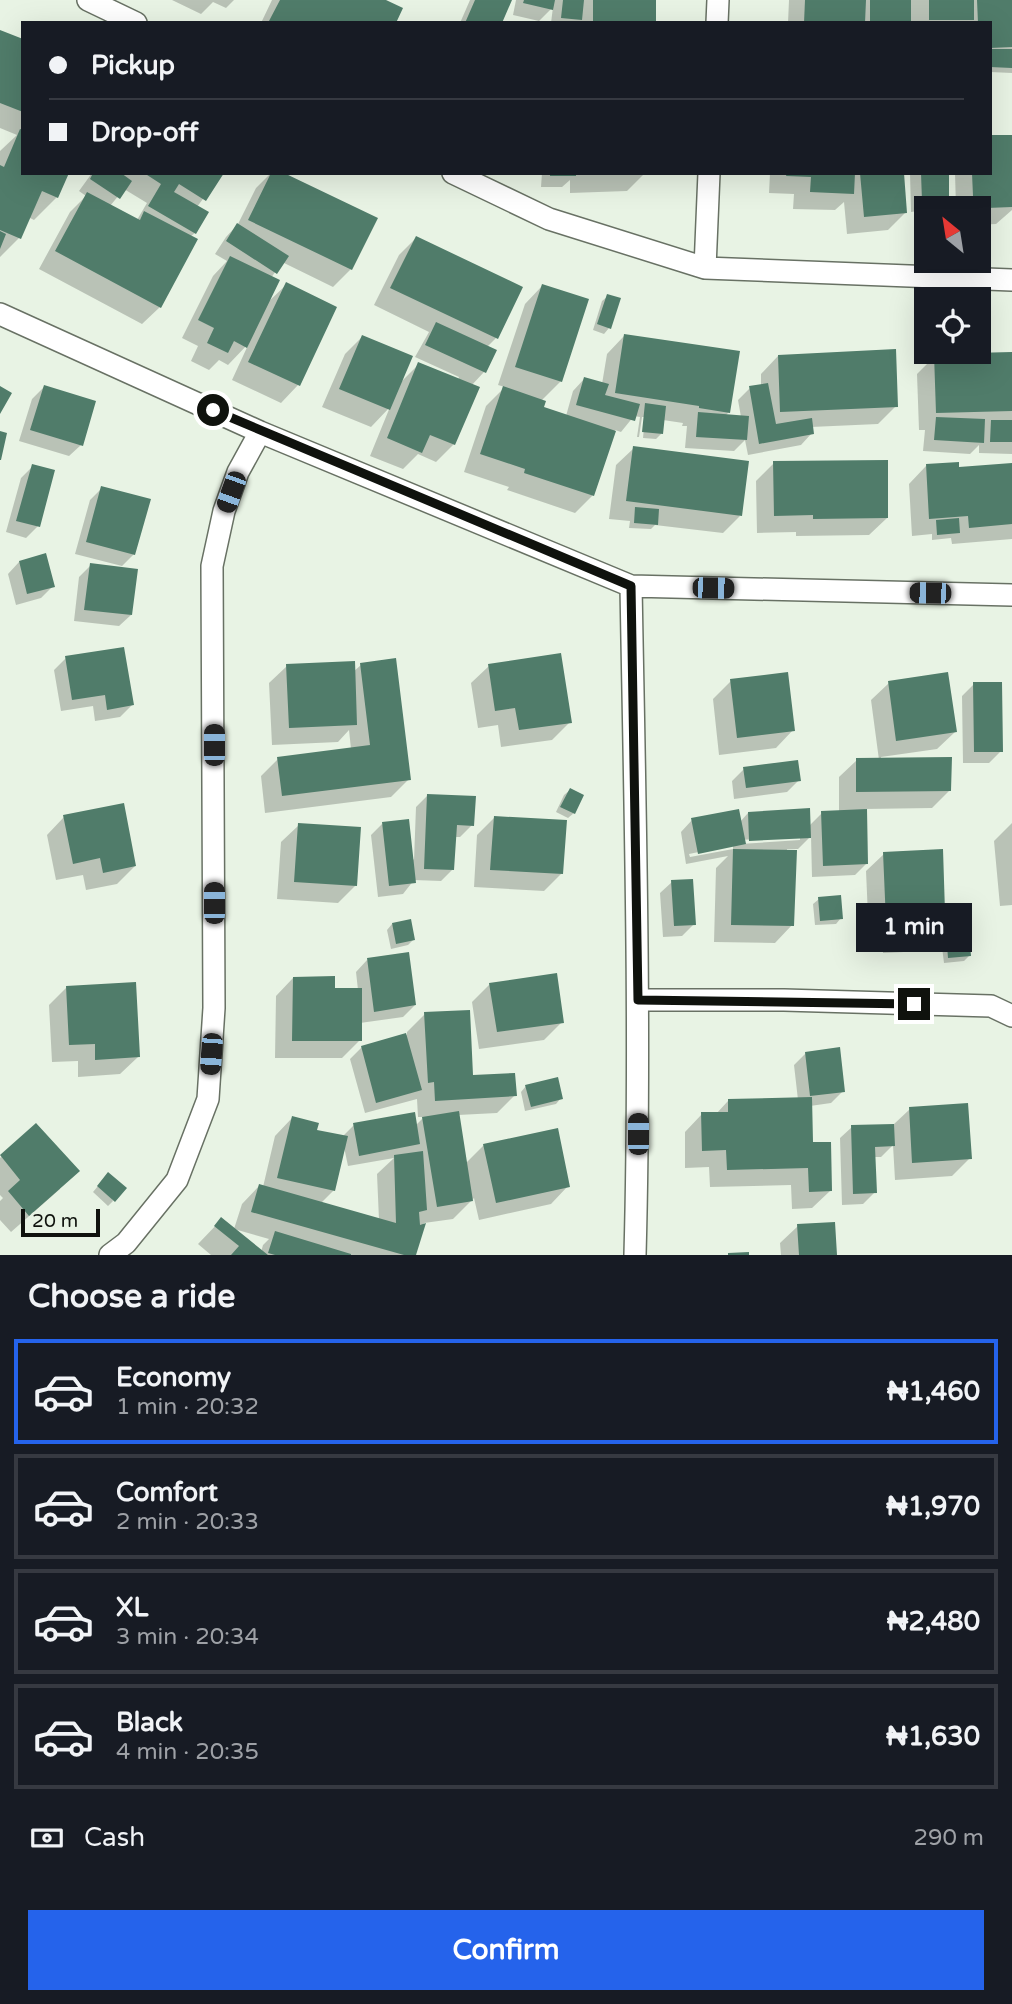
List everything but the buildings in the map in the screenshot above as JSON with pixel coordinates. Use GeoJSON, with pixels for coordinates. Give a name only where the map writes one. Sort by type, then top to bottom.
{"type":"FeatureCollection","features":[{"type":"Feature","properties":{"kind":"street"},"geometry":{"type":"LineString","coordinates":[[88,0],[132,21]]}},
{"type":"Feature","properties":{"kind":"street"},"geometry":{"type":"LineString","coordinates":[[717,21],[718,0]]}},
{"type":"Feature","properties":{"kind":"street"},"geometry":{"type":"LineString","coordinates":[[457,175],[549,219],[705,268],[1012,280]]}},
{"type":"Feature","properties":{"kind":"street"},"geometry":{"type":"LineString","coordinates":[[705,268],[709,175]]}},
{"type":"Feature","properties":{"kind":"street"},"geometry":{"type":"LineString","coordinates":[[0,314],[260,432],[631,586],[1012,595]]}},
{"type":"Feature","properties":{"kind":"street"},"geometry":{"type":"LineString","coordinates":[[110,1255],[126,1243],[177,1180],[208,1099],[214,1008],[212,566],[224,511],[238,472],[260,432]]}},
{"type":"Feature","properties":{"kind":"street"},"geometry":{"type":"LineString","coordinates":[[631,586],[638,1000],[635,1255]]}},
{"type":"Feature","properties":{"kind":"street"},"geometry":{"type":"LineString","coordinates":[[638,1000],[784,1000],[992,1006],[1012,1016]]}},
{"type":"Feature","properties":{"kind":"route"},"geometry":{"type":"LineString","coordinates":[[213,410],[631,586],[638,1000],[784,1000],[914,1004]]}}]}
